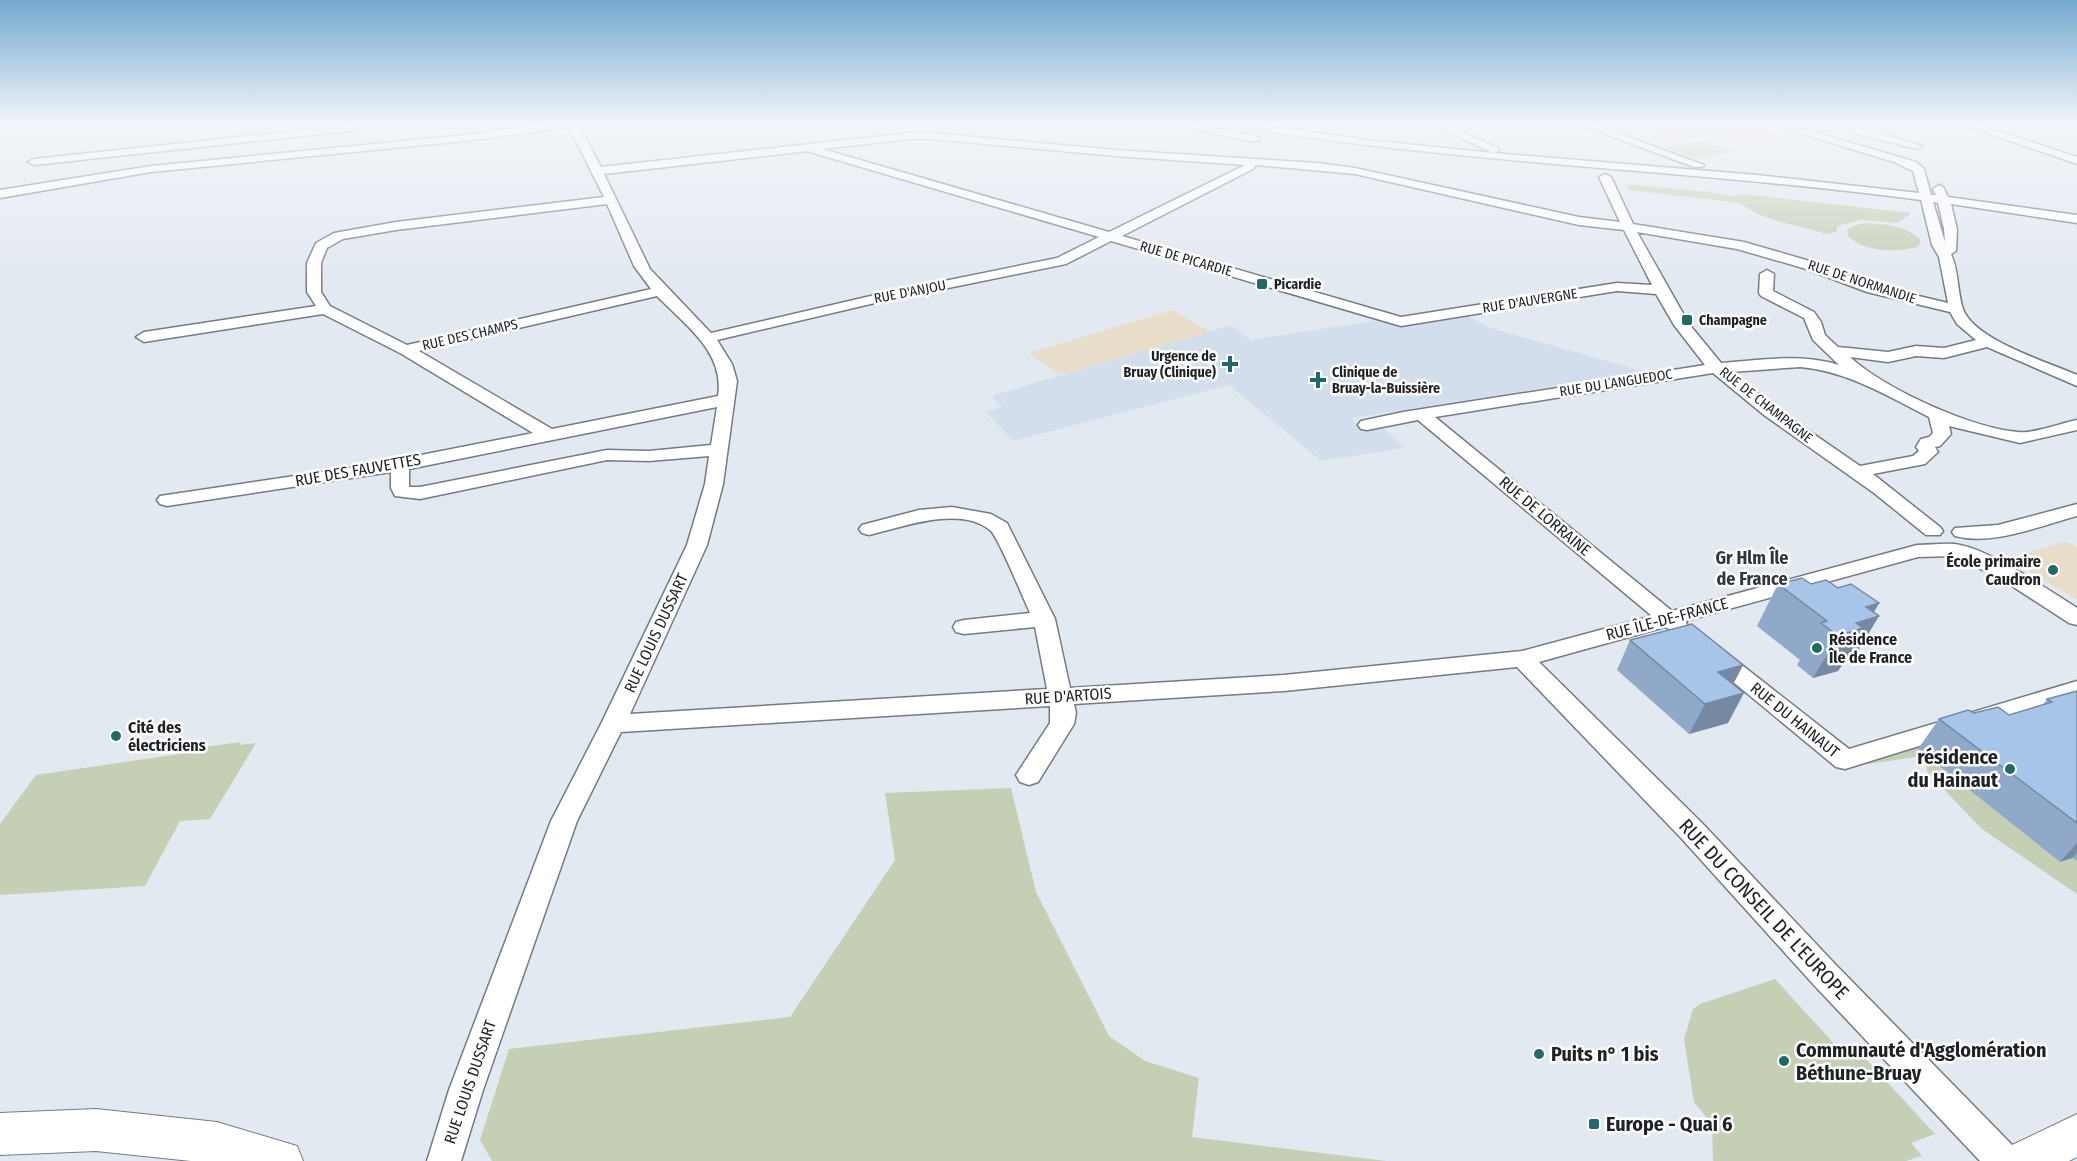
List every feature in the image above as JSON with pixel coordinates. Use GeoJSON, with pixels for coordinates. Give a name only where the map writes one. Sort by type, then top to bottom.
{"type":"FeatureCollection","features":[{"type":"Feature","properties":{"kind":"main road"},"geometry":{"type":"LineString","coordinates":[[0,1134],[96,1130],[218,1143],[282,1161]]}},
{"type":"Feature","properties":{"kind":"main road"},"geometry":{"type":"LineString","coordinates":[[2025,1161],[2077,1135]]}},
{"type":"Feature","properties":{"kind":"street"},"geometry":{"type":"LineString","coordinates":[[0,194],[91,178]]}},
{"type":"Feature","properties":{"kind":"street","name":"RUE LOUIS DUSSART"},"geometry":{"type":"LineString","coordinates":[[444,1161],[466,1090],[564,821],[613,724],[697,545],[707,518],[714,484],[729,381],[726,366],[719,352],[660,291],[643,269],[600,178]]}},
{"type":"Feature","properties":{"kind":"street","name":"RUE DE PICARDIE"},"geometry":{"type":"LineString","coordinates":[[908,178],[1401,322]]}},
{"type":"Feature","properties":{"kind":"street","name":"RUE D'ANJOU"},"geometry":{"type":"LineString","coordinates":[[707,339],[875,299],[1052,264],[1228,178]]}},
{"type":"Feature","properties":{"kind":"street","name":"RUE DE NORMANDIE"},"geometry":{"type":"LineString","coordinates":[[1383,178],[1579,221],[1675,233],[1748,248],[1808,265],[1872,289],[1956,309]]}},
{"type":"Feature","properties":{"kind":"street"},"geometry":{"type":"LineString","coordinates":[[1598,178],[1929,203]]}},
{"type":"Feature","properties":{"kind":"street"},"geometry":{"type":"LineString","coordinates":[[1745,178],[1929,203],[2077,232]]}},
{"type":"Feature","properties":{"kind":"street"},"geometry":{"type":"LineString","coordinates":[[1921,178],[1939,245],[1946,256],[1956,309],[1966,326],[1989,342],[2077,381]]}},
{"type":"Feature","properties":{"kind":"street"},"geometry":{"type":"LineString","coordinates":[[1934,178],[1945,206],[1952,243],[1946,256]]}},
{"type":"Feature","properties":{"kind":"street","name":"RUE DE CHAMPAGNE"},"geometry":{"type":"LineString","coordinates":[[1606,179],[1659,290],[1689,335],[1717,368],[1797,431],[1905,506],[1966,543]]}},
{"type":"Feature","properties":{"kind":"street"},"geometry":{"type":"LineString","coordinates":[[144,337],[325,309],[314,292],[314,263],[321,246],[339,236],[355,232],[611,200]]}},
{"type":"Feature","properties":{"kind":"street"},"geometry":{"type":"LineString","coordinates":[[1945,206],[2077,219]]}},
{"type":"Feature","properties":{"kind":"street"},"geometry":{"type":"LineString","coordinates":[[1767,274],[1766,293],[1809,315],[1814,322],[1818,337],[1865,378],[1937,414],[1962,426],[2020,438],[2077,425]]}},
{"type":"Feature","properties":{"kind":"street","name":"RUE D'AUVERGNE"},"geometry":{"type":"LineString","coordinates":[[1401,322],[1617,287],[1659,290]]}},
{"type":"Feature","properties":{"kind":"street","name":"RUE DES CHAMPS"},"geometry":{"type":"LineString","coordinates":[[325,309],[405,350],[660,291]]}},
{"type":"Feature","properties":{"kind":"street"},"geometry":{"type":"LineString","coordinates":[[1800,362],[1818,337]]}},
{"type":"Feature","properties":{"kind":"street"},"geometry":{"type":"LineString","coordinates":[[1834,351],[1888,357],[1916,351],[1944,353],[1989,342]]}},
{"type":"Feature","properties":{"kind":"street"},"geometry":{"type":"LineString","coordinates":[[405,350],[549,435]]}},
{"type":"Feature","properties":{"kind":"street","name":"RUE DU LANGUEDOC"},"geometry":{"type":"LineString","coordinates":[[1367,425],[1421,414],[1717,368],[1800,362],[1820,364],[1865,378]]}},
{"type":"Feature","properties":{"kind":"street","name":"RUE DES FAUVETTES"},"geometry":{"type":"LineString","coordinates":[[167,500],[400,464],[726,400]]}},
{"type":"Feature","properties":{"kind":"street","name":"RUE DE LORRAINE"},"geometry":{"type":"LineString","coordinates":[[1421,414],[1668,619]]}},
{"type":"Feature","properties":{"kind":"street"},"geometry":{"type":"LineString","coordinates":[[1856,472],[1918,460],[1926,456],[1929,452],[1925,447],[1927,443],[1934,441],[1942,434],[1937,414]]}},
{"type":"Feature","properties":{"kind":"street"},"geometry":{"type":"LineString","coordinates":[[400,464],[402,492],[420,493],[607,455],[649,456],[718,450]]}},
{"type":"Feature","properties":{"kind":"street","name":"RUE DE CHAMPAGNE"},"geometry":{"type":"LineString","coordinates":[[1905,506],[1938,542],[1966,543]]}},
{"type":"Feature","properties":{"kind":"street"},"geometry":{"type":"LineString","coordinates":[[1966,543],[1999,531],[2077,510]]}},
{"type":"Feature","properties":{"kind":"street"},"geometry":{"type":"LineString","coordinates":[[869,529],[939,512],[967,513],[989,520],[1000,527],[1044,618],[1064,713],[1062,724],[1029,775]]}},
{"type":"Feature","properties":{"kind":"street"},"geometry":{"type":"LineString","coordinates":[[1917,551],[1932,533]]}},
{"type":"Feature","properties":{"kind":"street"},"geometry":{"type":"LineString","coordinates":[[1966,543],[2008,574],[2077,618]]}},
{"type":"Feature","properties":{"kind":"street","name":"RUE ÎLE-DE-FRANCE"},"geometry":{"type":"LineString","coordinates":[[1522,659],[1917,551],[1966,543]]}},
{"type":"Feature","properties":{"kind":"street"},"geometry":{"type":"LineString","coordinates":[[964,627],[1044,618]]}},
{"type":"Feature","properties":{"kind":"street","name":"RUE DU HAINAUT"},"geometry":{"type":"LineString","coordinates":[[1668,619],[1845,760],[2077,689]]}},
{"type":"Feature","properties":{"kind":"street","name":"RUE D'ARTOIS"},"geometry":{"type":"LineString","coordinates":[[613,724],[1284,682],[1522,659]]}},
{"type":"Feature","properties":{"kind":"street","name":"RUE DU CONSEIL DE L'EUROPE"},"geometry":{"type":"LineString","coordinates":[[1522,659],[1692,831],[1863,1016],[2004,1161]]}},
{"type":"Feature","properties":{"kind":"shaded area","name":"Clinique de Bruay-la-Buissière"},"geometry":{"type":"Polygon","coordinates":[[[1455,308],[1487,327],[1646,372],[1351,418],[1365,431],[1383,428],[1404,448],[1321,461],[1229,385],[1013,441],[986,412],[1002,407],[992,397],[994,395],[1231,325],[1250,340],[1455,308]]]}},
{"type":"Feature","properties":{"kind":"shaded area"},"geometry":{"type":"Polygon","coordinates":[[[1173,310],[1210,332],[1059,375],[1029,353],[1173,310]]]}},
{"type":"Feature","properties":{"kind":"shaded area","name":"École primaire Caudron"},"geometry":{"type":"Polygon","coordinates":[[[2066,541],[2077,547],[2077,600],[2030,572],[2029,568],[2037,565],[2030,560],[2036,558],[2027,553],[2066,541]]]}},
{"type":"Feature","properties":{"kind":"green space"},"geometry":{"type":"Polygon","coordinates":[[[1625,184],[1710,192],[1736,197],[1735,195],[1742,194],[1911,213],[1898,223],[1861,220],[1838,226],[1836,232],[1826,234],[1770,219],[1740,203],[1629,190],[1625,184]]]}},
{"type":"Feature","properties":{"kind":"green space"},"geometry":{"type":"Polygon","coordinates":[[[1865,223],[1903,229],[1921,241],[1918,247],[1900,250],[1881,250],[1863,246],[1848,236],[1847,230],[1865,223]]]}},
{"type":"Feature","properties":{"kind":"green space"},"geometry":{"type":"Polygon","coordinates":[[[241,742],[240,745],[256,743],[210,819],[180,821],[145,886],[0,895],[0,824],[36,775],[193,752],[196,748],[241,742]]]}},
{"type":"Feature","properties":{"kind":"green space"},"geometry":{"type":"Polygon","coordinates":[[[1915,746],[2060,862],[2072,858],[2077,861],[2077,894],[1982,829],[1928,773],[1923,756],[1861,765],[1915,746]]]}},
{"type":"Feature","properties":{"kind":"green space"},"geometry":{"type":"Polygon","coordinates":[[[1011,788],[1036,892],[1109,1036],[1145,1061],[1199,1078],[1192,1137],[1386,1161],[492,1161],[480,1140],[509,1049],[790,1017],[895,860],[885,793],[1011,788]]]}},
{"type":"Feature","properties":{"kind":"green space"},"geometry":{"type":"Polygon","coordinates":[[[1775,979],[1838,1048],[1852,1044],[1935,1134],[1911,1143],[1922,1156],[1906,1161],[1713,1161],[1712,1124],[1694,1102],[1684,1039],[1693,1009],[1700,1004],[1775,979]]]}},
{"type":"Feature","properties":{"kind":"building"},"geometry":{"type":"Polygon","coordinates":[[[1802,578],[1811,584],[1826,580],[1838,588],[1851,584],[1879,603],[1866,607],[1879,616],[1856,623],[1863,628],[1838,636],[1821,623],[1827,621],[1778,584],[1802,578]]]}},
{"type":"Feature","properties":{"kind":"building"},"geometry":{"type":"Polygon","coordinates":[[[1692,624],[1743,665],[1718,672],[1744,693],[1705,704],[1630,640],[1692,624]]]}},
{"type":"Feature","properties":{"kind":"building"},"geometry":{"type":"Polygon","coordinates":[[[2077,691],[2077,823],[1939,719],[1968,710],[1974,713],[1998,707],[2009,715],[2052,702],[2047,699],[2077,691]]]}},
{"type":"Feature","properties":{"kind":"place","name":"Picardie"},"geometry":{"type":"Point","coordinates":[1262,284]}},
{"type":"Feature","properties":{"kind":"place","name":"Champagne"},"geometry":{"type":"Point","coordinates":[1687,320]}},
{"type":"Feature","properties":{"kind":"place","name":"Urgence de Bruay (Clinique)"},"geometry":{"type":"Point","coordinates":[1230,364]}},
{"type":"Feature","properties":{"kind":"place","name":"Clinique de Bruay-la-Buissière"},"geometry":{"type":"Point","coordinates":[1318,380]}},
{"type":"Feature","properties":{"kind":"place","name":"École primaire Caudron"},"geometry":{"type":"Point","coordinates":[2053,570]}},
{"type":"Feature","properties":{"kind":"place","name":"Résidence Île de France"},"geometry":{"type":"Point","coordinates":[1817,648]}},
{"type":"Feature","properties":{"kind":"place","name":"Cité des électriciens"},"geometry":{"type":"Point","coordinates":[116,736]}},
{"type":"Feature","properties":{"kind":"place","name":"résidence du Hainaut"},"geometry":{"type":"Point","coordinates":[2010,769]}},
{"type":"Feature","properties":{"kind":"place","name":"Puits n° 1 bis"},"geometry":{"type":"Point","coordinates":[1539,1054]}},
{"type":"Feature","properties":{"kind":"place","name":"Communauté d'Agglomération Béthune-Bruay"},"geometry":{"type":"Point","coordinates":[1784,1061]}},
{"type":"Feature","properties":{"kind":"place","name":"Europe - Quai 6"},"geometry":{"type":"Point","coordinates":[1594,1124]}},
{"type":"Feature","properties":{"kind":"district","name":"Gr Hlm Île de France"},"geometry":{"type":"Point","coordinates":[1752,568]}}]}
